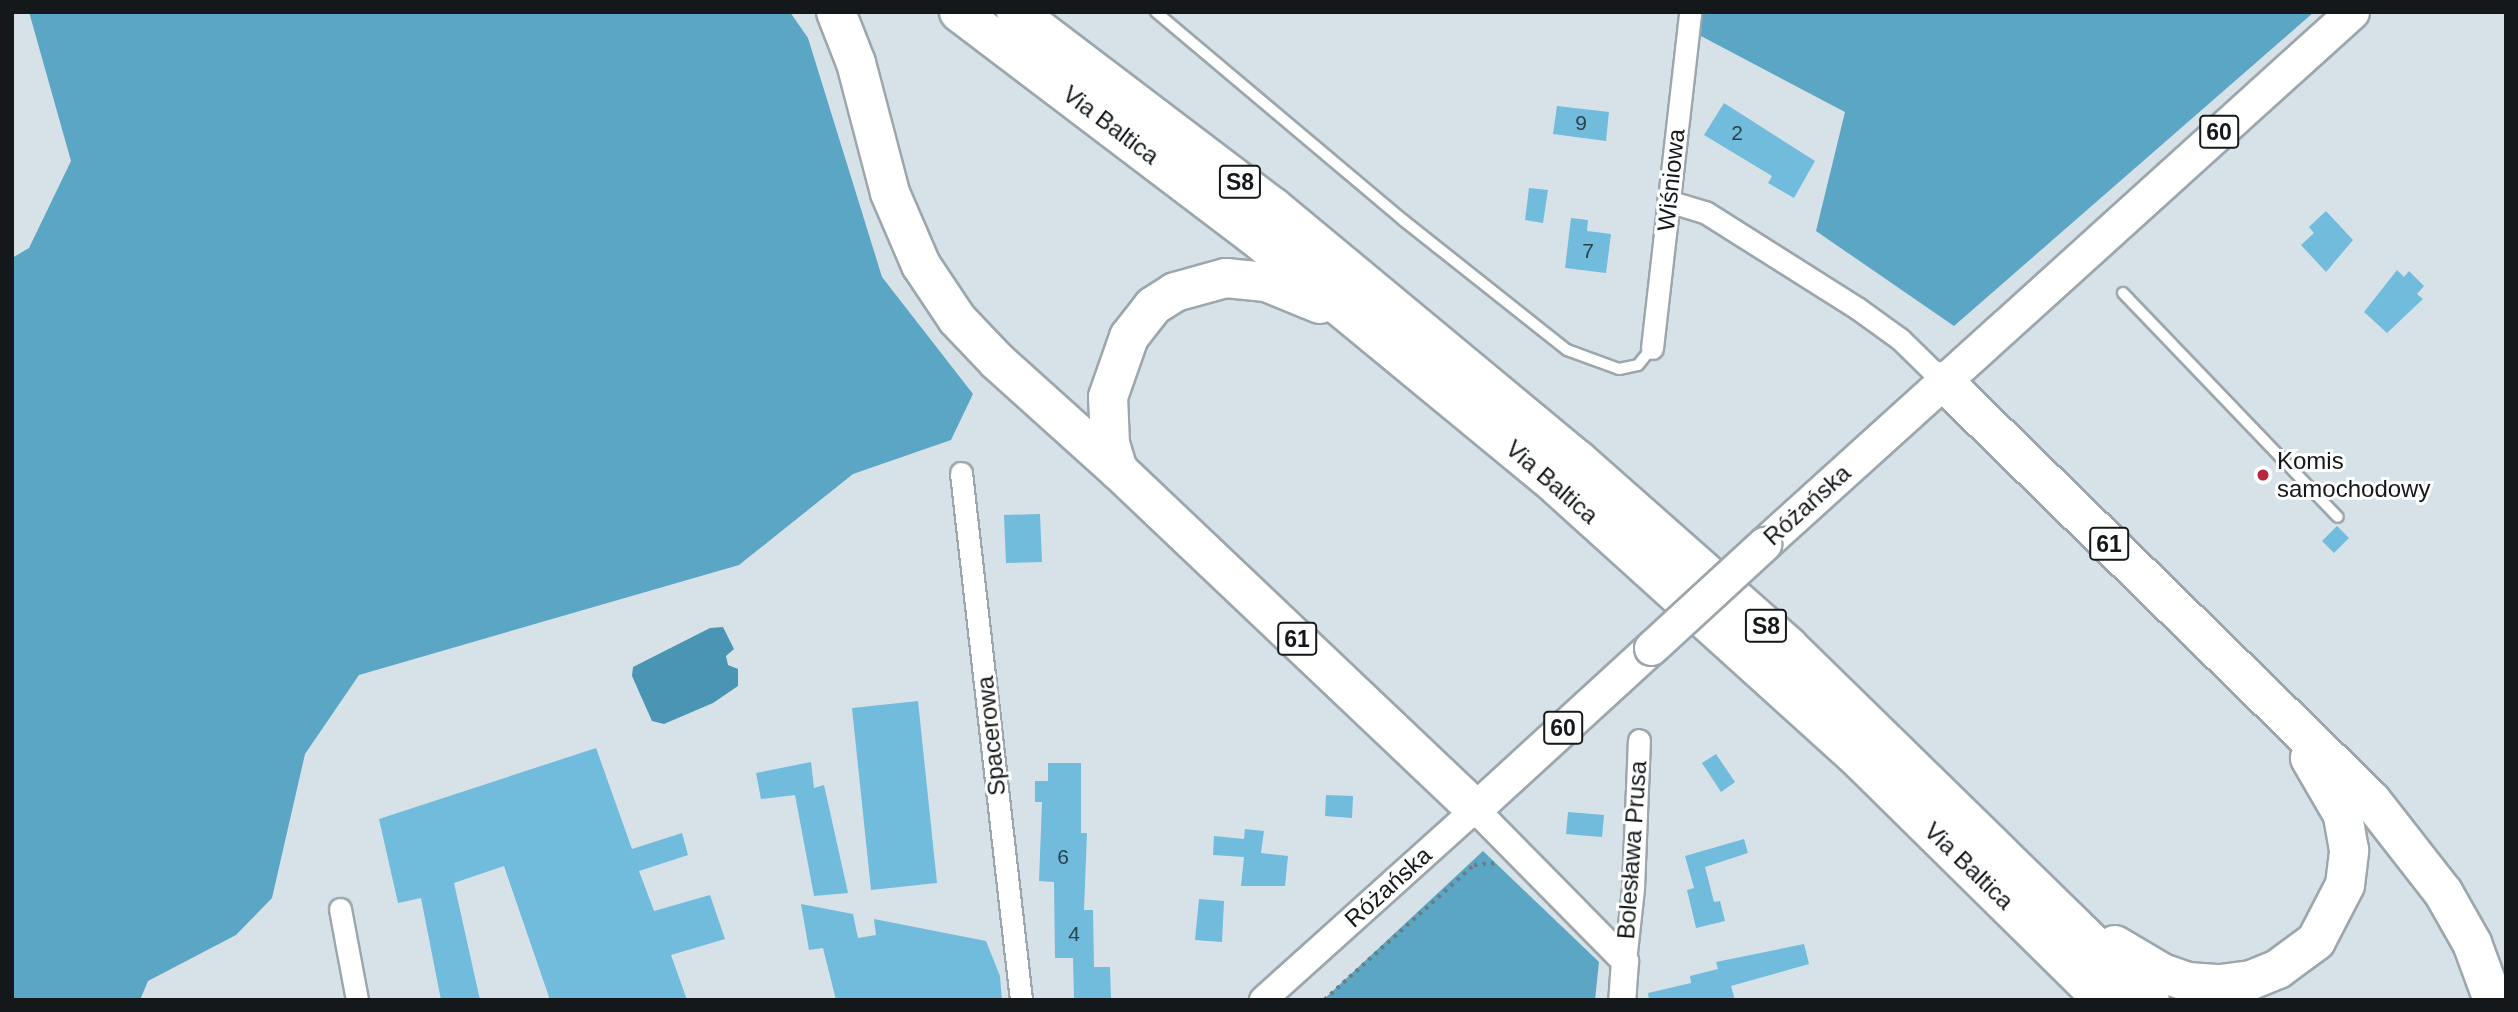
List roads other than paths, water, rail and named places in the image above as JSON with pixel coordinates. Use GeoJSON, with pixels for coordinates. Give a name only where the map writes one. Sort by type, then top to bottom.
{"type":"FeatureCollection","features":[{"type":"Feature","properties":{"kind":"highway"},"geometry":{"type":"LineString","coordinates":[[836,12],[856,63],[890,193],[927,275],[957,319],[996,361],[1118,470]]}},
{"type":"Feature","properties":{"kind":"highway","name":"Via Baltica"},"geometry":{"type":"LineString","coordinates":[[959,12],[1169,169],[1370,329],[1681,595],[1862,762],[2103,1000]]}},
{"type":"Feature","properties":{"kind":"highway","name":"Via Baltica"},"geometry":{"type":"LineString","coordinates":[[1016,12],[1273,208],[1578,460],[1788,646],[2059,907],[2150,1000]]}},
{"type":"Feature","properties":{"kind":"highway"},"geometry":{"type":"LineString","coordinates":[[1118,470],[1110,444],[1108,397],[1117,365],[1141,319],[1175,292],[1216,279],[1266,282],[1370,329]]}},
{"type":"Feature","properties":{"kind":"highway","name":"61"},"geometry":{"type":"LineString","coordinates":[[1943,381],[2274,708],[2306,734],[2417,853],[2472,943],[2493,1000]]}},
{"type":"Feature","properties":{"kind":"highway","name":"61"},"geometry":{"type":"LineString","coordinates":[[1118,470],[1475,809]]}},
{"type":"Feature","properties":{"kind":"highway"},"geometry":{"type":"LineString","coordinates":[[2059,907],[2162,973],[2188,982],[2251,980],[2278,969],[2316,942],[2345,885],[2349,850],[2343,815],[2322,774],[2274,708]]}},
{"type":"Feature","properties":{"kind":"main road","name":"Różańska"},"geometry":{"type":"LineString","coordinates":[[1475,809],[2352,12]]}},
{"type":"Feature","properties":{"kind":"street","name":"Wiśniowa"},"geometry":{"type":"LineString","coordinates":[[1652,348],[1690,12]]}},
{"type":"Feature","properties":{"kind":"street"},"geometry":{"type":"LineString","coordinates":[[1668,201],[1704,212],[1857,308],[1900,339],[1943,381]]}},
{"type":"Feature","properties":{"kind":"street","name":"Spacerowa"},"geometry":{"type":"LineString","coordinates":[[961,473],[1021,1000]]}},
{"type":"Feature","properties":{"kind":"street","name":"Bolesława Prusa"},"geometry":{"type":"LineString","coordinates":[[1622,1000],[1633,888],[1639,740]]}},
{"type":"Feature","properties":{"kind":"street","name":"Bolesława Prusa"},"geometry":{"type":"LineString","coordinates":[[1475,809],[1625,961]]}},
{"type":"Feature","properties":{"kind":"street","name":"Różańska"},"geometry":{"type":"LineString","coordinates":[[1263,1000],[1475,809]]}},
{"type":"Feature","properties":{"kind":"street"},"geometry":{"type":"LineString","coordinates":[[340,909],[357,1000]]}},
{"type":"Feature","properties":{"kind":"lane"},"geometry":{"type":"LineString","coordinates":[[1156,12],[1402,220],[1567,349],[1619,369],[1638,365],[1652,348]]}},
{"type":"Feature","properties":{"kind":"lane"},"geometry":{"type":"LineString","coordinates":[[2123,293],[2338,517]]}},
{"type":"Feature","properties":{"kind":"place","name":"Komis samochodowy"},"geometry":{"type":"Point","coordinates":[2263,475]}}]}
